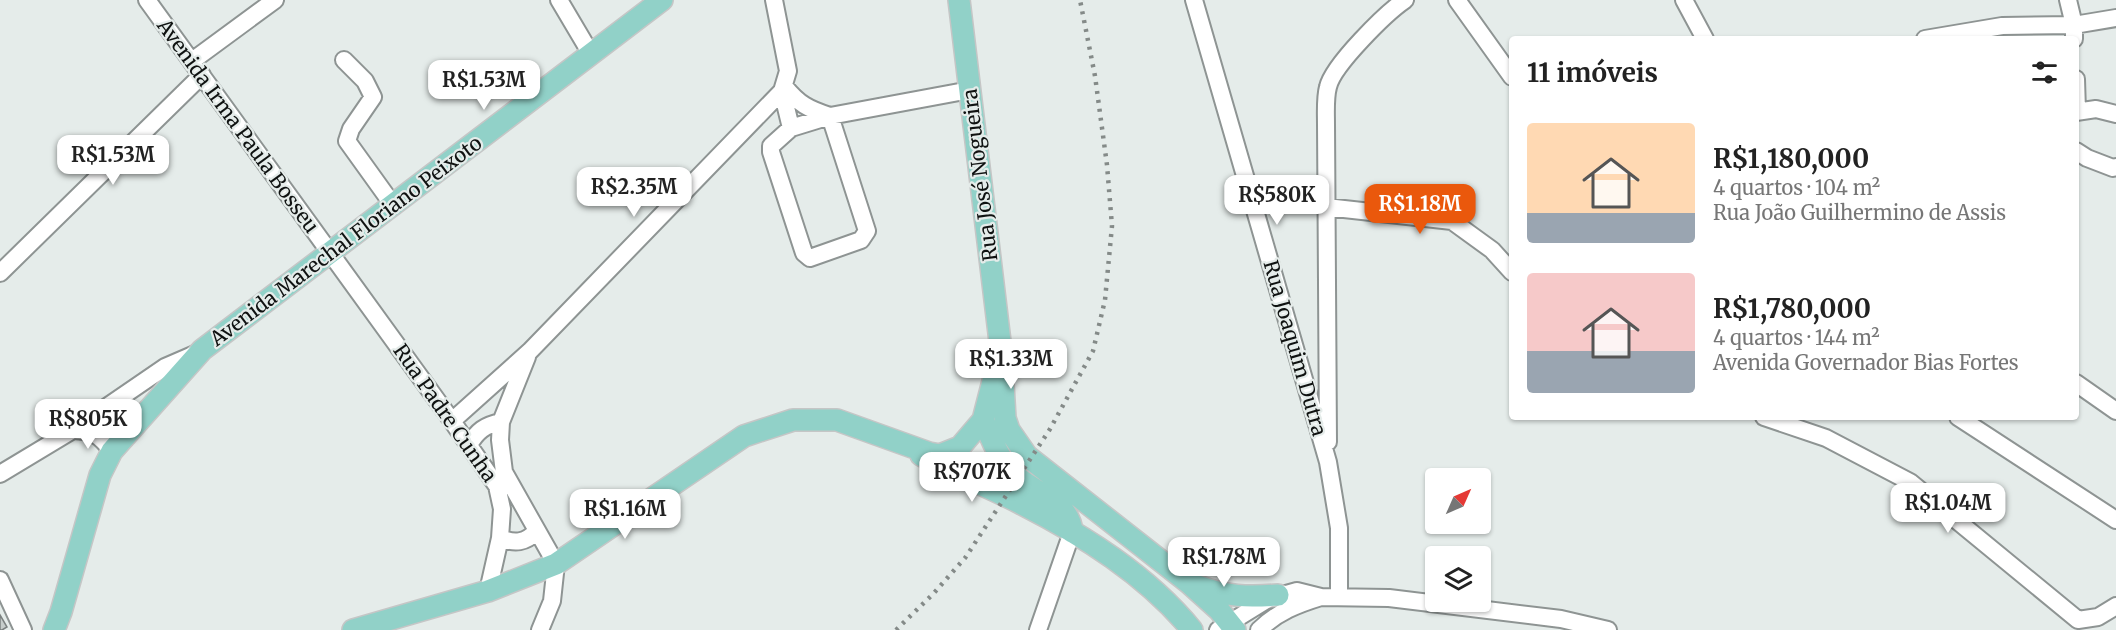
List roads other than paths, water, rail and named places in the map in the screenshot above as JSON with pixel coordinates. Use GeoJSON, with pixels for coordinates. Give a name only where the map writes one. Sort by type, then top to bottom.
{"type":"FeatureCollection","features":[{"type":"Feature","properties":{"kind":"main road","name":"Avenida Marechal Floriano Peixoto"},"geometry":{"type":"LineString","coordinates":[[57,626],[100,475],[112,451],[202,350],[662,0]]}},
{"type":"Feature","properties":{"kind":"main road","name":"Rua José Nogueira"},"geometry":{"type":"LineString","coordinates":[[959,0],[1001,350],[1005,418],[1009,430],[1028,456],[1214,605],[1227,628]]}},
{"type":"Feature","properties":{"kind":"main road"},"geometry":{"type":"LineString","coordinates":[[353,630],[488,591],[556,564],[744,436],[766,428],[793,420],[837,420],[940,455],[960,447],[983,420],[1001,350]]}},
{"type":"Feature","properties":{"kind":"main road"},"geometry":{"type":"LineString","coordinates":[[983,420],[1006,467],[1027,486],[1066,512],[1072,522],[1072,532]]}},
{"type":"Feature","properties":{"kind":"main road"},"geometry":{"type":"LineString","coordinates":[[891,440],[1019,503],[1072,532],[1131,572],[1166,600],[1192,630]]}},
{"type":"Feature","properties":{"kind":"main road"},"geometry":{"type":"LineString","coordinates":[[1189,583],[1217,593],[1245,597],[1278,595]]}},
{"type":"Feature","properties":{"kind":"street","name":"Avenida Irma Paula Bosseu"},"geometry":{"type":"LineString","coordinates":[[147,0],[330,253]]}},
{"type":"Feature","properties":{"kind":"street"},"geometry":{"type":"LineString","coordinates":[[0,273],[197,68],[275,0]]}},
{"type":"Feature","properties":{"kind":"street"},"geometry":{"type":"LineString","coordinates":[[559,0],[591,54]]}},
{"type":"Feature","properties":{"kind":"street"},"geometry":{"type":"LineString","coordinates":[[452,421],[530,351],[783,89],[788,71],[774,0]]}},
{"type":"Feature","properties":{"kind":"street","name":"Rua Joaquim Dutra"},"geometry":{"type":"LineString","coordinates":[[1194,0],[1328,462],[1339,528],[1339,596]]}},
{"type":"Feature","properties":{"kind":"street"},"geometry":{"type":"LineString","coordinates":[[1328,462],[1326,207],[1328,87],[1336,69],[1383,18],[1405,0]]}},
{"type":"Feature","properties":{"kind":"street"},"geometry":{"type":"LineString","coordinates":[[1457,0],[1509,72]]}},
{"type":"Feature","properties":{"kind":"street"},"geometry":{"type":"LineString","coordinates":[[1684,0],[1703,36]]}},
{"type":"Feature","properties":{"kind":"street"},"geometry":{"type":"LineString","coordinates":[[2068,0],[2074,32]]}},
{"type":"Feature","properties":{"kind":"street"},"geometry":{"type":"LineString","coordinates":[[1943,36],[2002,26],[2074,32],[2116,18]]}},
{"type":"Feature","properties":{"kind":"street"},"geometry":{"type":"LineString","coordinates":[[344,60],[364,81],[373,97],[351,129],[346,141],[393,205]]}},
{"type":"Feature","properties":{"kind":"street"},"geometry":{"type":"LineString","coordinates":[[783,89],[798,102],[830,116]]}},
{"type":"Feature","properties":{"kind":"street"},"geometry":{"type":"LineString","coordinates":[[783,89],[792,128]]}},
{"type":"Feature","properties":{"kind":"street"},"geometry":{"type":"LineString","coordinates":[[830,116],[867,231],[861,240],[810,258],[804,253],[771,152],[773,142],[792,128],[830,116],[970,90]]}},
{"type":"Feature","properties":{"kind":"street"},"geometry":{"type":"LineString","coordinates":[[2079,112],[2096,109],[2116,114]]}},
{"type":"Feature","properties":{"kind":"street"},"geometry":{"type":"LineString","coordinates":[[2079,153],[2115,169]]}},
{"type":"Feature","properties":{"kind":"street"},"geometry":{"type":"LineString","coordinates":[[1326,207],[1452,221],[1492,250],[1509,269]]}},
{"type":"Feature","properties":{"kind":"street","name":"Rua Padre Cunha"},"geometry":{"type":"LineString","coordinates":[[330,253],[497,486],[502,509],[500,538],[488,591]]}},
{"type":"Feature","properties":{"kind":"street","name":"Avenida Marechal Floriano Peixoto"},"geometry":{"type":"LineString","coordinates":[[0,474],[74,430],[165,367],[202,350]]}},
{"type":"Feature","properties":{"kind":"street"},"geometry":{"type":"LineString","coordinates":[[530,351],[501,422],[500,440],[504,472],[556,564],[552,601],[540,630]]}},
{"type":"Feature","properties":{"kind":"street"},"geometry":{"type":"LineString","coordinates":[[2079,385],[2116,411]]}},
{"type":"Feature","properties":{"kind":"street"},"geometry":{"type":"LineString","coordinates":[[1773,420],[1826,438],[1910,482],[2079,620],[2098,617],[2116,606]]}},
{"type":"Feature","properties":{"kind":"street"},"geometry":{"type":"LineString","coordinates":[[1963,420],[2116,520]]}},
{"type":"Feature","properties":{"kind":"street"},"geometry":{"type":"LineString","coordinates":[[469,445],[481,429],[501,422]]}},
{"type":"Feature","properties":{"kind":"street"},"geometry":{"type":"LineString","coordinates":[[74,430],[96,434],[112,451]]}},
{"type":"Feature","properties":{"kind":"street"},"geometry":{"type":"LineString","coordinates":[[500,538],[509,542],[520,542],[530,538],[537,531]]}},
{"type":"Feature","properties":{"kind":"street"},"geometry":{"type":"LineString","coordinates":[[1038,630],[1072,532]]}},
{"type":"Feature","properties":{"kind":"street"},"geometry":{"type":"LineString","coordinates":[[0,580],[23,630]]}},
{"type":"Feature","properties":{"kind":"street"},"geometry":{"type":"LineString","coordinates":[[1227,628],[1259,604],[1278,595],[1303,591],[1321,597]]}},
{"type":"Feature","properties":{"kind":"street"},"geometry":{"type":"LineString","coordinates":[[1259,630],[1278,614],[1297,604],[1321,597],[1339,596],[1389,598],[1561,619],[1608,630]]}},
{"type":"Feature","properties":{"kind":"railway"},"geometry":{"type":"LineString","coordinates":[[896,630],[934,593],[965,558],[1050,429],[1093,351],[1105,300],[1112,226],[1107,165],[1095,76],[1080,0]]}}]}
